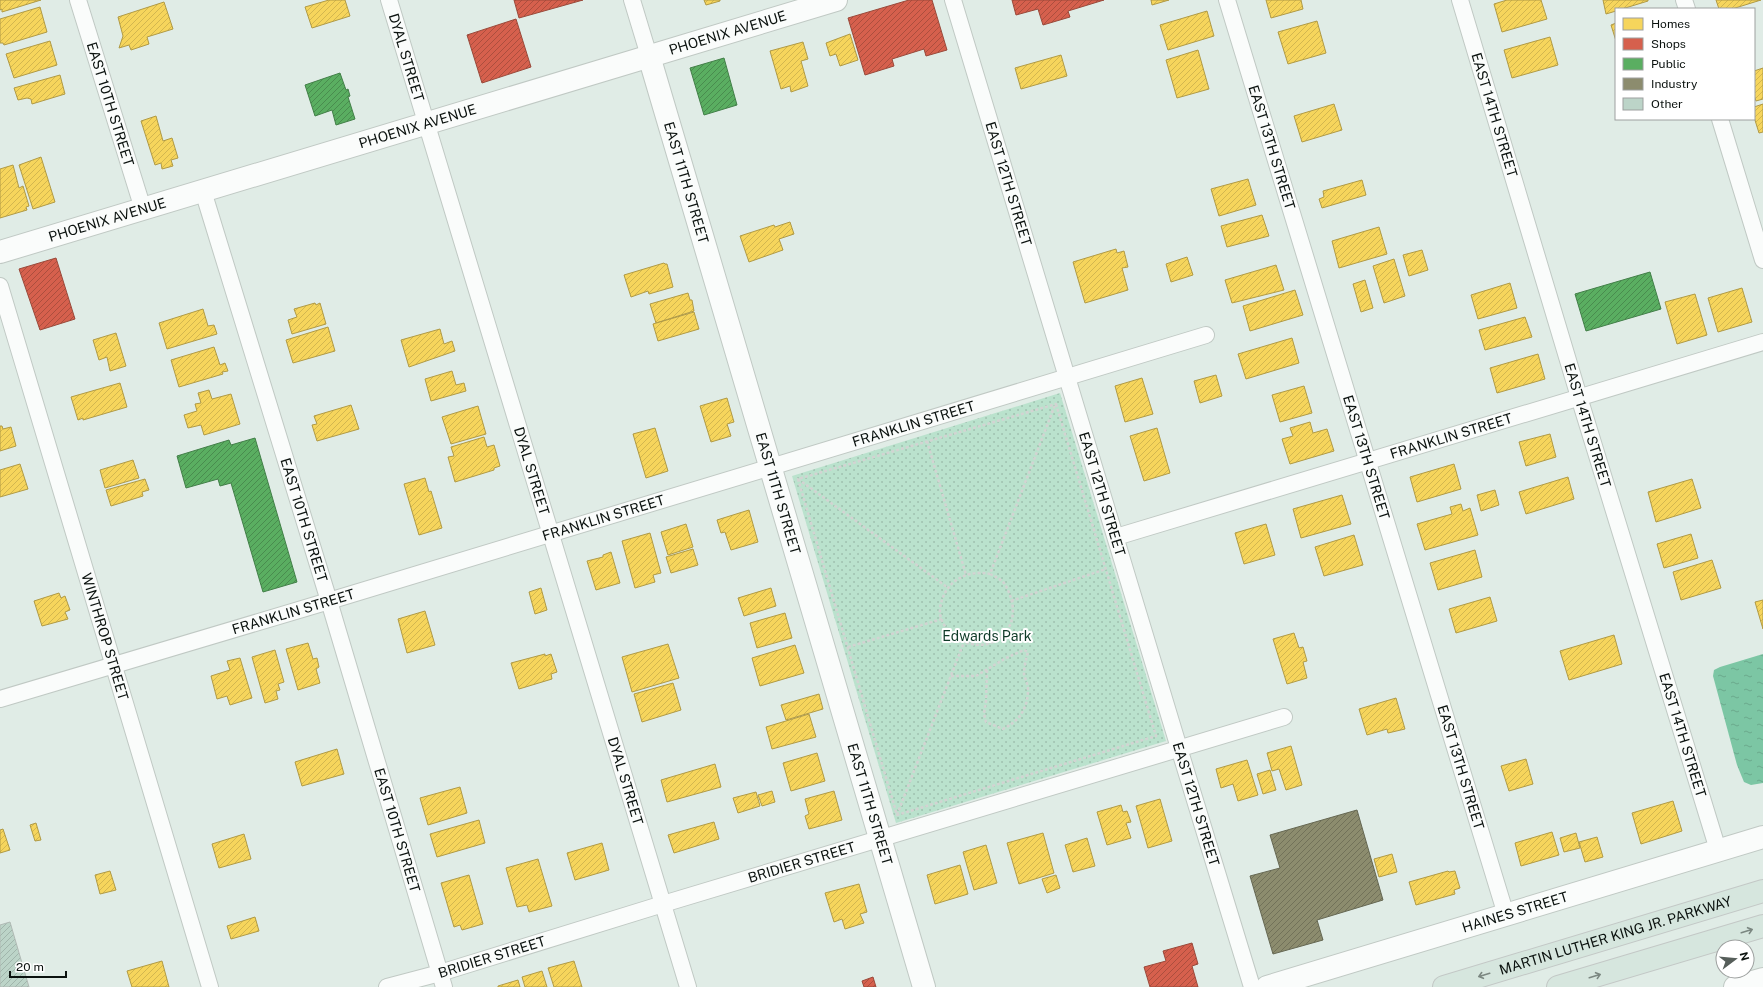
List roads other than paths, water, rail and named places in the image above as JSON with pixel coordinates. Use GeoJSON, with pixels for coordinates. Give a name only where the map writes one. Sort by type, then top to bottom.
{"type":"FeatureCollection","features":[{"type":"Feature","properties":{"kind":"highway","name":"MARTIN LUTHER KING JR. PARKWAY"},"geometry":{"type":"LineString","coordinates":[[1444,987],[1763,891]]}},
{"type":"Feature","properties":{"kind":"highway"},"geometry":{"type":"LineString","coordinates":[[1558,987],[1763,926]]}},
{"type":"Feature","properties":{"kind":"street","name":"EAST 10TH STREET"},"geometry":{"type":"LineString","coordinates":[[78,0],[143,209]]}},
{"type":"Feature","properties":{"kind":"street","name":"DYAL STREET"},"geometry":{"type":"LineString","coordinates":[[389,0],[688,987]]}},
{"type":"Feature","properties":{"kind":"street","name":"EAST 11TH STREET"},"geometry":{"type":"LineString","coordinates":[[632,0],[924,987]]}},
{"type":"Feature","properties":{"kind":"street","name":"PHOENIX AVENUE"},"geometry":{"type":"LineString","coordinates":[[0,252],[836,0]]}},
{"type":"Feature","properties":{"kind":"street","name":"EAST 12TH STREET"},"geometry":{"type":"LineString","coordinates":[[953,0],[1116,537],[1178,748],[1252,987]]}},
{"type":"Feature","properties":{"kind":"street","name":"EAST 13TH STREET"},"geometry":{"type":"LineString","coordinates":[[1228,0],[1506,915]]}},
{"type":"Feature","properties":{"kind":"street","name":"EAST 14TH STREET"},"geometry":{"type":"LineString","coordinates":[[1460,0],[1578,397],[1718,850]]}},
{"type":"Feature","properties":{"kind":"street"},"geometry":{"type":"LineString","coordinates":[[1720,120],[1763,260]]}},
{"type":"Feature","properties":{"kind":"street","name":"EAST 10TH STREET"},"geometry":{"type":"LineString","coordinates":[[203,191],[329,601],[442,980]]}},
{"type":"Feature","properties":{"kind":"street","name":"WINTHROP STREET"},"geometry":{"type":"LineString","coordinates":[[0,286],[210,987]]}},
{"type":"Feature","properties":{"kind":"street","name":"FRANKLIN STREET"},"geometry":{"type":"LineString","coordinates":[[0,699],[1068,378],[1206,335]]}},
{"type":"Feature","properties":{"kind":"street","name":"FRANKLIN STREET"},"geometry":{"type":"LineString","coordinates":[[1116,537],[1367,460],[1763,342]]}},
{"type":"Feature","properties":{"kind":"street","name":"BRIDIER STREET"},"geometry":{"type":"LineString","coordinates":[[387,987],[442,980],[663,904],[1284,717]]}},
{"type":"Feature","properties":{"kind":"street","name":"HAINES STREET"},"geometry":{"type":"LineString","coordinates":[[1267,987],[1763,837]]}},
{"type":"Feature","properties":{"kind":"street"},"geometry":{"type":"LineString","coordinates":[[1735,987],[1759,982]]}},
{"type":"Feature","properties":{"kind":"water"},"geometry":{"type":"Polygon","coordinates":[[[1763,654],[1763,783],[1751,785],[1744,782],[1737,765],[1713,676],[1714,670],[1720,667],[1763,654]]]}},
{"type":"Feature","properties":{"kind":"park label","name":"Edwards Park"},"geometry":{"type":"Point","coordinates":[987,636]}}]}
